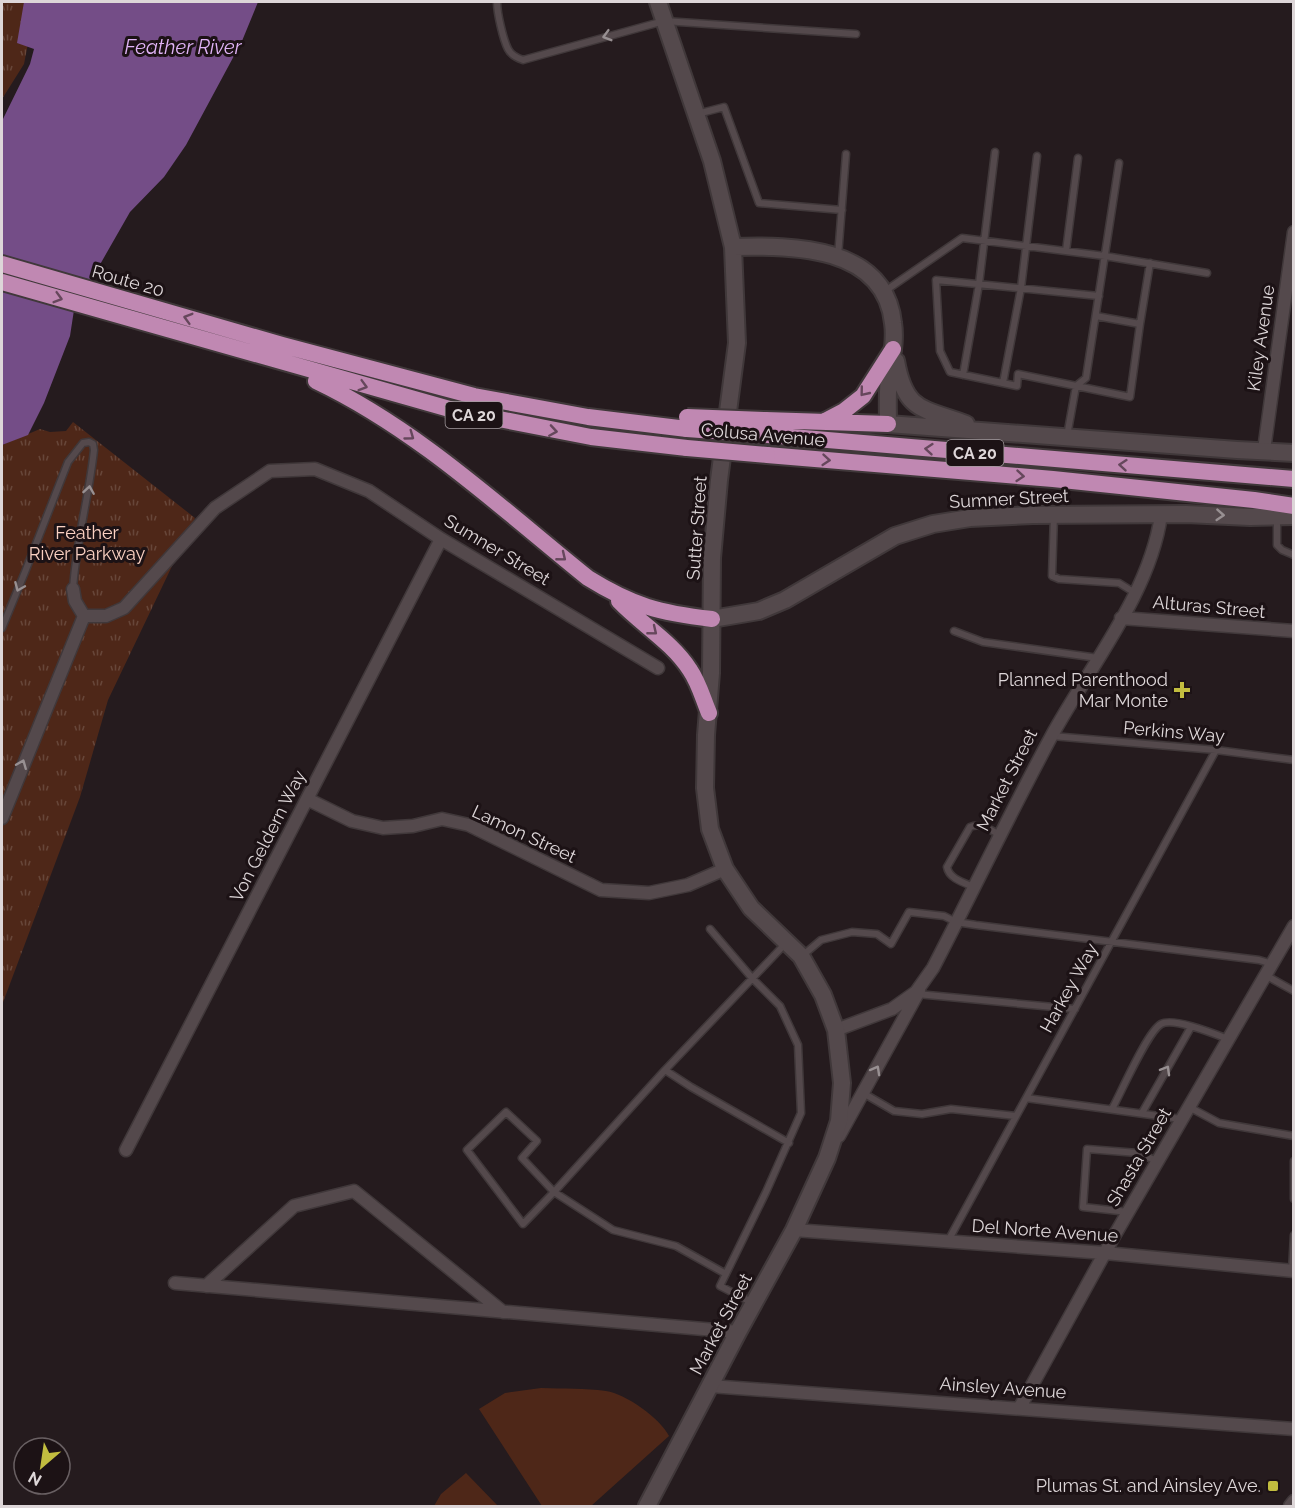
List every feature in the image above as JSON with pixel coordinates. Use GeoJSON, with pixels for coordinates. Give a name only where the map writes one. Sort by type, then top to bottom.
{"type":"FeatureCollection","features":[{"type":"Feature","properties":{"kind":"highway","name":"Route 20"},"geometry":{"type":"LineString","coordinates":[[2,264],[242,342]]}},
{"type":"Feature","properties":{"kind":"highway","name":"Route 20"},"geometry":{"type":"LineString","coordinates":[[2,282],[242,342]]}},
{"type":"Feature","properties":{"kind":"highway","name":"Colusa Avenue"},"geometry":{"type":"LineString","coordinates":[[242,342],[266,358],[392,394],[500,421],[591,437],[687,448],[1053,479],[1293,506]]}},
{"type":"Feature","properties":{"kind":"highway","name":"Colusa Avenue"},"geometry":{"type":"LineString","coordinates":[[242,342],[511,404],[588,417],[767,428],[1293,479]]}},
{"type":"Feature","properties":{"kind":"highway"},"geometry":{"type":"LineString","coordinates":[[822,422],[843,411],[863,396],[893,348]]}},
{"type":"Feature","properties":{"kind":"highway"},"geometry":{"type":"LineString","coordinates":[[266,358],[348,397],[402,430],[588,578],[609,592],[639,606],[679,615],[712,619]]}},
{"type":"Feature","properties":{"kind":"highway"},"geometry":{"type":"LineString","coordinates":[[767,428],[822,422],[888,424]]}},
{"type":"Feature","properties":{"kind":"highway"},"geometry":{"type":"LineString","coordinates":[[609,592],[683,660],[698,684],[709,713]]}},
{"type":"Feature","properties":{"kind":"main road","name":"Sutter Street"},"geometry":{"type":"LineString","coordinates":[[658,2],[712,161],[734,247],[737,343],[712,558],[712,619],[705,788],[710,829],[725,869],[751,908],[801,956],[823,994],[836,1030]]}},
{"type":"Feature","properties":{"kind":"main road"},"geometry":{"type":"LineString","coordinates":[[734,247],[775,246],[821,252],[838,256],[872,277],[884,292],[891,308],[894,325],[888,424],[1293,453]]}},
{"type":"Feature","properties":{"kind":"main road"},"geometry":{"type":"LineString","coordinates":[[893,348],[901,387],[910,400],[919,407],[982,430]]}},
{"type":"Feature","properties":{"kind":"main road","name":"Sumner Street"},"geometry":{"type":"LineString","coordinates":[[712,619],[759,611],[785,600],[895,536],[933,524],[970,518],[1054,514],[1285,516]]}},
{"type":"Feature","properties":{"kind":"main road","name":"Market Street"},"geometry":{"type":"LineString","coordinates":[[647,1506],[794,1230],[827,1158],[839,1121],[842,1083],[836,1030]]}},
{"type":"Feature","properties":{"kind":"street","name":"Kiley Avenue"},"geometry":{"type":"LineString","coordinates":[[1264,450],[1293,232]]}},
{"type":"Feature","properties":{"kind":"street","name":"Sumner Street"},"geometry":{"type":"LineString","coordinates":[[84,616],[105,616],[124,608],[215,508],[270,471],[315,469],[369,491],[441,539],[658,668]]}},
{"type":"Feature","properties":{"kind":"street","name":"Market Street"},"geometry":{"type":"LineString","coordinates":[[827,1158],[916,994],[933,968],[1052,736],[1135,593],[1151,561],[1161,515]]}},
{"type":"Feature","properties":{"kind":"street","name":"Von Geldern Way"},"geometry":{"type":"LineString","coordinates":[[126,1150],[441,539]]}},
{"type":"Feature","properties":{"kind":"street"},"geometry":{"type":"LineString","coordinates":[[2,818],[84,616],[75,601],[73,589]]}},
{"type":"Feature","properties":{"kind":"street","name":"Alturas Street"},"geometry":{"type":"LineString","coordinates":[[1121,618],[1293,631]]}},
{"type":"Feature","properties":{"kind":"street","name":"Lamon Street"},"geometry":{"type":"LineString","coordinates":[[307,799],[352,821],[383,828],[413,826],[442,819],[469,825],[601,890],[649,893],[687,885],[725,869]]}},
{"type":"Feature","properties":{"kind":"street","name":"Shasta Street"},"geometry":{"type":"LineString","coordinates":[[1020,1407],[1128,1212],[1293,926]]}},
{"type":"Feature","properties":{"kind":"street","name":"Market Street"},"geometry":{"type":"LineString","coordinates":[[836,1030],[892,1009],[916,994]]}},
{"type":"Feature","properties":{"kind":"street"},"geometry":{"type":"LineString","coordinates":[[206,1286],[294,1206],[354,1191],[503,1311]]}},
{"type":"Feature","properties":{"kind":"street","name":"Del Norte Avenue"},"geometry":{"type":"LineString","coordinates":[[794,1230],[1105,1253],[1293,1271]]}},
{"type":"Feature","properties":{"kind":"street"},"geometry":{"type":"LineString","coordinates":[[175,1283],[738,1332]]}},
{"type":"Feature","properties":{"kind":"street","name":"Ainsley Avenue"},"geometry":{"type":"LineString","coordinates":[[710,1386],[1293,1428]]}},
{"type":"Feature","properties":{"kind":"street"},"geometry":{"type":"LineString","coordinates":[[1290,1506],[1293,1501]]}},
{"type":"Feature","properties":{"kind":"lane"},"geometry":{"type":"LineString","coordinates":[[497,2],[508,50],[515,57],[524,60],[664,21],[855,34]]}},
{"type":"Feature","properties":{"kind":"lane"},"geometry":{"type":"LineString","coordinates":[[696,114],[723,107],[759,203],[842,210]]}},
{"type":"Feature","properties":{"kind":"lane"},"geometry":{"type":"LineString","coordinates":[[963,375],[979,284],[995,152]]}},
{"type":"Feature","properties":{"kind":"lane"},"geometry":{"type":"LineString","coordinates":[[838,256],[846,154]]}},
{"type":"Feature","properties":{"kind":"lane"},"geometry":{"type":"LineString","coordinates":[[1003,383],[1021,288],[1024,246],[1037,156]]}},
{"type":"Feature","properties":{"kind":"lane"},"geometry":{"type":"LineString","coordinates":[[1065,251],[1078,158]]}},
{"type":"Feature","properties":{"kind":"lane"},"geometry":{"type":"LineString","coordinates":[[1067,437],[1076,386],[1086,378],[1119,163]]}},
{"type":"Feature","properties":{"kind":"lane"},"geometry":{"type":"LineString","coordinates":[[884,292],[962,238],[1105,256],[1207,273]]}},
{"type":"Feature","properties":{"kind":"lane"},"geometry":{"type":"LineString","coordinates":[[1099,296],[936,280],[940,351],[950,372],[1017,386],[1018,374],[1130,398],[1150,264]]}},
{"type":"Feature","properties":{"kind":"lane"},"geometry":{"type":"LineString","coordinates":[[1096,316],[1140,324]]}},
{"type":"Feature","properties":{"kind":"lane"},"geometry":{"type":"LineString","coordinates":[[2,628],[68,462],[83,443],[89,442],[93,444],[94,450],[87,501],[76,553],[73,589]]}},
{"type":"Feature","properties":{"kind":"lane"},"geometry":{"type":"LineString","coordinates":[[1054,514],[1052,576],[1059,579],[1119,583],[1135,593]]}},
{"type":"Feature","properties":{"kind":"lane"},"geometry":{"type":"LineString","coordinates":[[1285,516],[1277,544],[1282,550],[1293,555]]}},
{"type":"Feature","properties":{"kind":"lane"},"geometry":{"type":"LineString","coordinates":[[954,631],[983,642],[1098,658]]}},
{"type":"Feature","properties":{"kind":"lane","name":"Perkins Way"},"geometry":{"type":"LineString","coordinates":[[1052,736],[1216,750],[1293,760]]}},
{"type":"Feature","properties":{"kind":"lane","name":"Harkey Way"},"geometry":{"type":"LineString","coordinates":[[948,1241],[1216,750]]}},
{"type":"Feature","properties":{"kind":"lane"},"geometry":{"type":"LineString","coordinates":[[974,887],[953,877],[948,873],[947,867],[970,827],[981,826],[1001,835]]}},
{"type":"Feature","properties":{"kind":"lane"},"geometry":{"type":"LineString","coordinates":[[801,956],[821,940],[852,932],[877,934],[891,944],[909,912],[944,916],[956,922],[1259,960],[1272,964]]}},
{"type":"Feature","properties":{"kind":"lane"},"geometry":{"type":"LineString","coordinates":[[710,929],[752,978],[780,1006],[798,1045],[801,1113],[789,1143],[720,1286],[754,1303]]}},
{"type":"Feature","properties":{"kind":"lane"},"geometry":{"type":"LineString","coordinates":[[726,1274],[676,1246],[613,1230],[554,1192],[522,1158],[537,1141],[506,1112],[467,1150],[523,1224],[554,1192],[665,1070],[787,942]]}},
{"type":"Feature","properties":{"kind":"lane"},"geometry":{"type":"LineString","coordinates":[[1265,975],[1293,991]]}},
{"type":"Feature","properties":{"kind":"lane"},"geometry":{"type":"LineString","coordinates":[[916,994],[1075,1009]]}},
{"type":"Feature","properties":{"kind":"lane"},"geometry":{"type":"LineString","coordinates":[[1112,1109],[1151,1035],[1160,1024],[1169,1022],[1228,1039]]}},
{"type":"Feature","properties":{"kind":"lane"},"geometry":{"type":"LineString","coordinates":[[1142,1113],[1191,1027]]}},
{"type":"Feature","properties":{"kind":"lane"},"geometry":{"type":"LineString","coordinates":[[665,1070],[789,1143]]}},
{"type":"Feature","properties":{"kind":"lane"},"geometry":{"type":"LineString","coordinates":[[863,1093],[894,1112],[922,1114],[951,1109],[1016,1116]]}},
{"type":"Feature","properties":{"kind":"lane"},"geometry":{"type":"LineString","coordinates":[[1026,1098],[1182,1120]]}},
{"type":"Feature","properties":{"kind":"lane"},"geometry":{"type":"LineString","coordinates":[[1189,1107],[1219,1123],[1293,1136]]}},
{"type":"Feature","properties":{"kind":"lane"},"geometry":{"type":"LineString","coordinates":[[1128,1212],[1083,1207],[1087,1149],[1138,1153],[1158,1161]]}},
{"type":"Feature","properties":{"kind":"lane"},"geometry":{"type":"LineString","coordinates":[[1293,1161],[1293,1199]]}},
{"type":"Feature","properties":{"kind":"lane"},"geometry":{"type":"LineString","coordinates":[[1293,1235],[1293,1271]]}},
{"type":"Feature","properties":{"kind":"green space"},"geometry":{"type":"Polygon","coordinates":[[[2,2],[36,2],[24,64],[2,99],[2,2]]]}},
{"type":"Feature","properties":{"kind":"green space","name":"Feather River Parkway"},"geometry":{"type":"Polygon","coordinates":[[[73,422],[195,518],[108,700],[80,797],[2,1005],[2,445],[40,429],[50,432],[66,431],[73,422]]]}},
{"type":"Feature","properties":{"kind":"green space"},"geometry":{"type":"Polygon","coordinates":[[[541,1388],[590,1389],[614,1393],[650,1415],[669,1436],[591,1506],[542,1506],[479,1409],[505,1393],[541,1388]]]}},
{"type":"Feature","properties":{"kind":"green space"},"geometry":{"type":"Polygon","coordinates":[[[466,1473],[498,1506],[434,1506],[441,1494],[466,1473]]]}},
{"type":"Feature","properties":{"kind":"water","name":"Feather River"},"geometry":{"type":"Polygon","coordinates":[[[24,2],[258,2],[242,41],[186,145],[164,177],[130,212],[74,310],[70,336],[44,403],[28,435],[2,445],[2,121],[30,64],[34,49],[17,43],[24,2]]]}},
{"type":"Feature","properties":{"kind":"place","name":"Planned Parenthood Mar Monte"},"geometry":{"type":"Point","coordinates":[1182,690]}},
{"type":"Feature","properties":{"kind":"place","name":"Plumas St. and Ainsley Ave."},"geometry":{"type":"Point","coordinates":[1273,1486]}}]}
